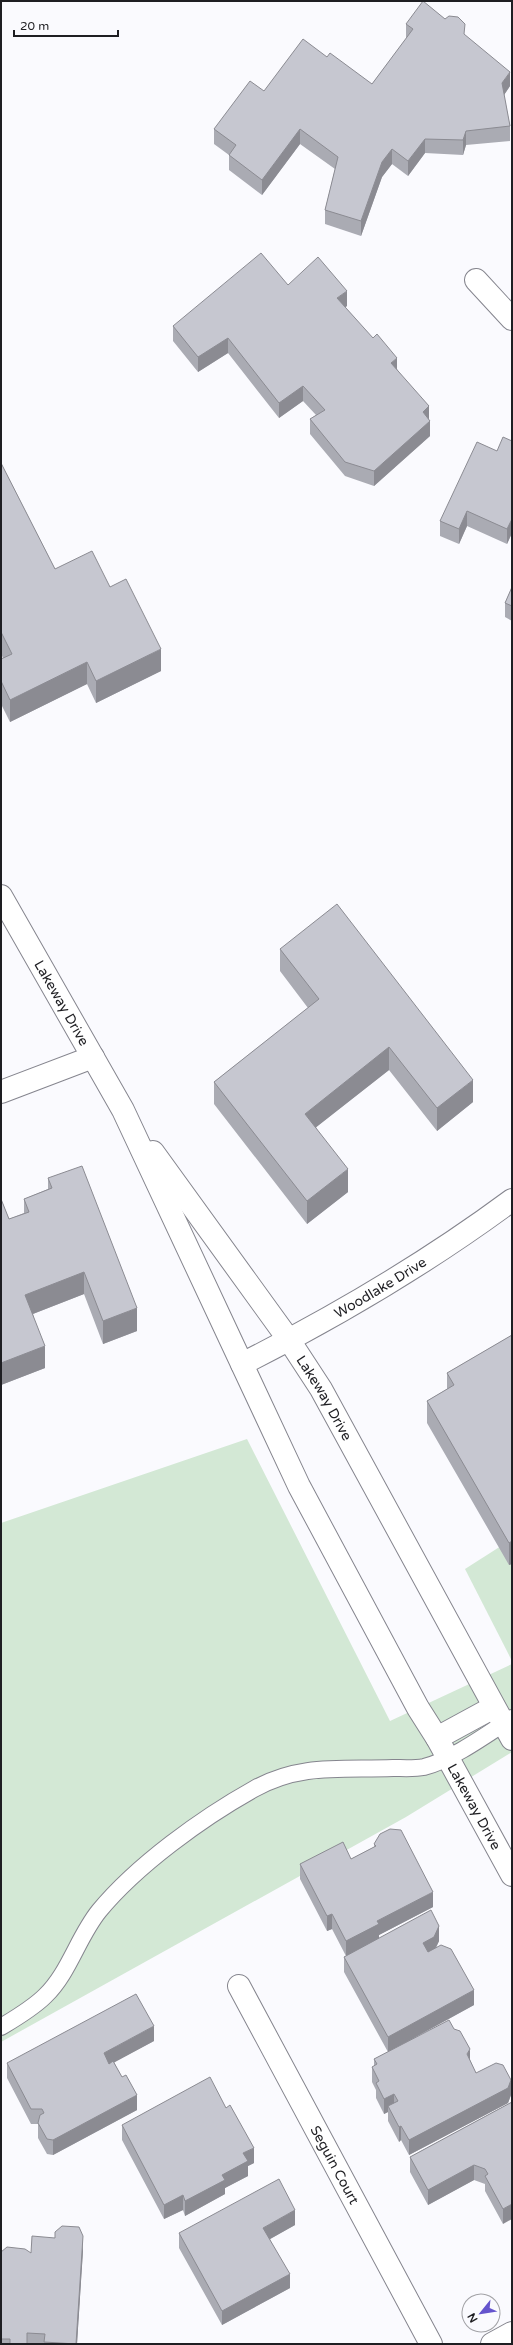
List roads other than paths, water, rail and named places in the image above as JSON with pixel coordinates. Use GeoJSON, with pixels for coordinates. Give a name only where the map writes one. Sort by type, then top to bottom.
{"type":"FeatureCollection","features":[{"type":"Feature","properties":{"kind":"street"},"geometry":{"type":"LineString","coordinates":[[476,280],[512,319]]}},
{"type":"Feature","properties":{"kind":"street","name":"Lakeway Drive"},"geometry":{"type":"LineString","coordinates":[[1,896],[123,1110],[299,1486],[418,1708],[437,1738],[512,1875]]}},
{"type":"Feature","properties":{"kind":"street"},"geometry":{"type":"LineString","coordinates":[[1,1092],[93,1057]]}},
{"type":"Feature","properties":{"kind":"street","name":"Lakeway Drive"},"geometry":{"type":"LineString","coordinates":[[123,1110],[289,1340],[321,1389],[505,1722]]}},
{"type":"Feature","properties":{"kind":"street","name":"Woodlake Drive"},"geometry":{"type":"LineString","coordinates":[[242,1364],[350,1307],[459,1239],[512,1200]]}},
{"type":"Feature","properties":{"kind":"street"},"geometry":{"type":"LineString","coordinates":[[437,1738],[505,1722]]}},
{"type":"Feature","properties":{"kind":"street","name":"Seguin Court"},"geometry":{"type":"LineString","coordinates":[[239,1986],[431,2344]]}},
{"type":"Feature","properties":{"kind":"street"},"geometry":{"type":"LineString","coordinates":[[492,2344],[512,2333]]}},
{"type":"Feature","properties":{"kind":"lane"},"geometry":{"type":"LineString","coordinates":[[1,2027],[40,2000],[52,1988],[89,1925],[114,1895],[173,1843],[242,1796],[277,1778],[298,1772],[326,1768],[424,1767],[447,1757],[505,1722]]}}]}
